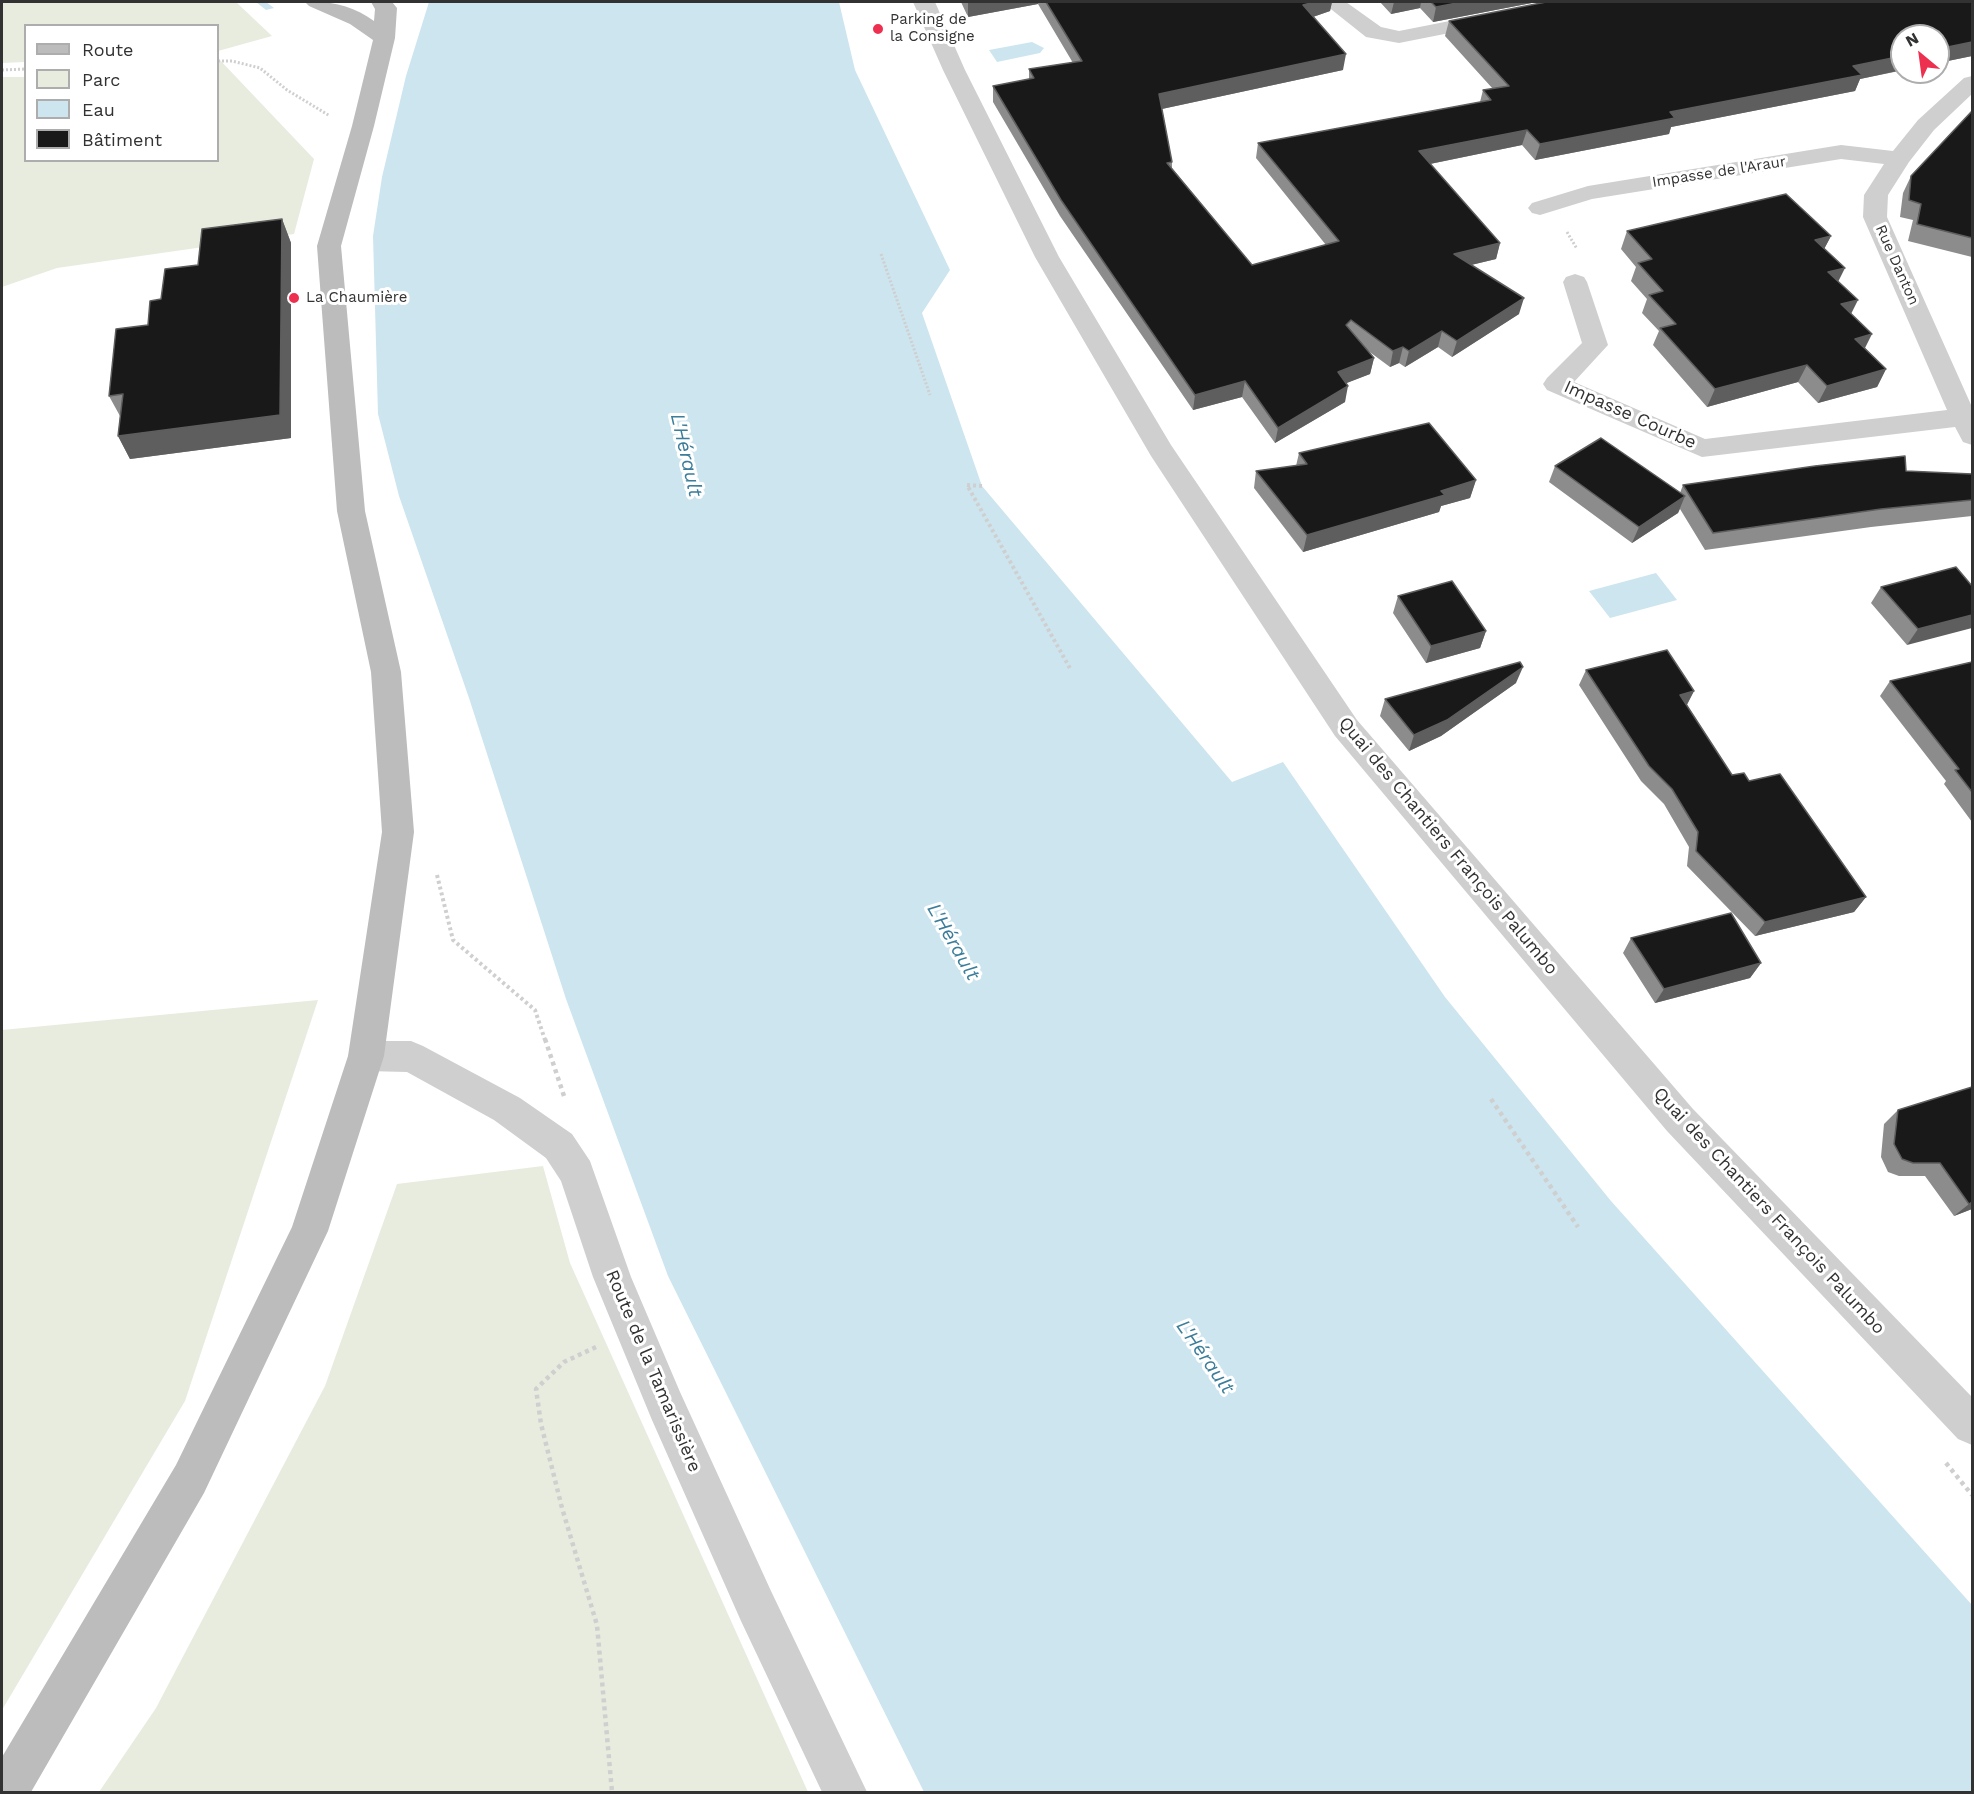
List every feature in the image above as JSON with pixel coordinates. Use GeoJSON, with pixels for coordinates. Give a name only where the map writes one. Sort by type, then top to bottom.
{"type":"FeatureCollection","features":[{"type":"Feature","properties":{"kind":"main road"},"geometry":{"type":"LineString","coordinates":[[316,2],[358,19],[384,38]]}},
{"type":"Feature","properties":{"kind":"main road"},"geometry":{"type":"LineString","coordinates":[[6,1792],[190,1479],[309,1231],[366,1056],[398,832],[386,672],[351,511],[329,246],[363,126],[384,38],[385,4]]}},
{"type":"Feature","properties":{"kind":"street","name":"Quai des Chantiers François Palumbo"},"geometry":{"type":"LineString","coordinates":[[924,2],[954,70],[985,128],[1047,257],[1161,450],[1346,728],[1680,1120],[1972,1425]]}},
{"type":"Feature","properties":{"kind":"street"},"geometry":{"type":"LineString","coordinates":[[1333,2],[1374,32],[1399,37],[1576,2]]}},
{"type":"Feature","properties":{"kind":"street","name":"Rue Danton"},"geometry":{"type":"LineString","coordinates":[[1968,426],[1875,217],[1876,195],[1899,159],[1926,125],[1972,83]]}},
{"type":"Feature","properties":{"kind":"street","name":"Impasse de l'Araur"},"geometry":{"type":"LineString","coordinates":[[1540,208],[1588,193],[1841,152],[1899,159]]}},
{"type":"Feature","properties":{"kind":"street","name":"Impasse Courbe"},"geometry":{"type":"LineString","coordinates":[[1575,282],[1595,345],[1556,384],[1702,448],[1968,426]]}},
{"type":"Feature","properties":{"kind":"street","name":"Route de la Tamarissière"},"geometry":{"type":"LineString","coordinates":[[366,1056],[411,1057],[507,1109],[559,1146],[577,1173],[612,1277],[632,1326],[751,1596],[845,1792]]}},
{"type":"Feature","properties":{"kind":"path"},"geometry":{"type":"LineString","coordinates":[[219,61],[232,61],[261,68],[287,90],[324,113],[352,126],[363,126]]}},
{"type":"Feature","properties":{"kind":"path"},"geometry":{"type":"LineString","coordinates":[[2,70],[24,69]]}},
{"type":"Feature","properties":{"kind":"path"},"geometry":{"type":"LineString","coordinates":[[1540,208],[1569,234],[1582,257],[1575,282]]}},
{"type":"Feature","properties":{"kind":"path"},"geometry":{"type":"LineString","coordinates":[[881,254],[930,395]]}},
{"type":"Feature","properties":{"kind":"path"},"geometry":{"type":"LineString","coordinates":[[982,486],[968,485],[1071,670]]}},
{"type":"Feature","properties":{"kind":"path"},"geometry":{"type":"LineString","coordinates":[[437,866],[437,877],[453,940],[535,1010],[550,1059]]}},
{"type":"Feature","properties":{"kind":"path"},"geometry":{"type":"LineString","coordinates":[[1491,1099],[1578,1227]]}},
{"type":"Feature","properties":{"kind":"path"},"geometry":{"type":"LineString","coordinates":[[612,1792],[597,1625],[562,1508],[541,1424],[536,1389],[564,1362],[606,1343],[632,1326]]}},
{"type":"Feature","properties":{"kind":"green space"},"geometry":{"type":"Polygon","coordinates":[[[2,2],[236,2],[272,36],[219,51],[219,24],[24,24],[24,62],[2,63],[2,2]]]}},
{"type":"Feature","properties":{"kind":"green space"},"geometry":{"type":"Polygon","coordinates":[[[219,59],[314,159],[294,234],[57,268],[2,287],[2,77],[24,77],[24,162],[219,162],[219,59]]]}},
{"type":"Feature","properties":{"kind":"green space"},"geometry":{"type":"Polygon","coordinates":[[[318,1000],[185,1401],[2,1710],[2,1030],[318,1000]]]}},
{"type":"Feature","properties":{"kind":"green space"},"geometry":{"type":"Polygon","coordinates":[[[543,1166],[570,1263],[808,1792],[99,1792],[156,1708],[325,1386],[397,1184],[543,1166]]]}},
{"type":"Feature","properties":{"kind":"water","name":"L'Hérault"},"geometry":{"type":"Polygon","coordinates":[[[429,2],[839,2],[855,70],[950,270],[922,313],[982,486],[1232,782],[1283,762],[1445,997],[1611,1201],[1972,1605],[1972,1792],[924,1792],[668,1276],[566,999],[469,698],[399,496],[378,414],[373,236],[382,177],[406,76],[429,2]]]}},
{"type":"Feature","properties":{"kind":"water"},"geometry":{"type":"Polygon","coordinates":[[[1032,42],[1044,48],[1040,53],[997,62],[989,50],[1032,42]]]}},
{"type":"Feature","properties":{"kind":"water"},"geometry":{"type":"Polygon","coordinates":[[[1656,573],[1677,600],[1610,618],[1589,591],[1656,573]]]}},
{"type":"Feature","properties":{"kind":"building"},"geometry":{"type":"Polygon","coordinates":[[[1046,2],[1315,2],[1303,5],[1346,54],[1159,94],[1172,162],[1167,163],[1252,265],[1339,241],[1258,143],[1491,100],[1483,90],[1509,86],[1449,21],[1546,2],[1972,2],[1972,42],[1950,47],[1950,24],[1890,24],[1890,58],[1853,66],[1862,75],[1670,112],[1675,118],[1540,144],[1527,130],[1419,151],[1500,243],[1454,254],[1524,298],[1457,341],[1442,331],[1409,351],[1403,347],[1393,351],[1351,320],[1346,325],[1374,358],[1338,372],[1348,386],[1278,428],[1245,381],[1195,395],[1061,200],[993,86],[1034,78],[1029,69],[1082,61],[1046,2]]]}},
{"type":"Feature","properties":{"kind":"building"},"geometry":{"type":"Polygon","coordinates":[[[1431,2],[1462,2],[1436,7],[1431,2]]]}},
{"type":"Feature","properties":{"kind":"building"},"geometry":{"type":"Polygon","coordinates":[[[1972,111],[1972,238],[1917,224],[1921,204],[1909,200],[1911,176],[1972,111]]]}},
{"type":"Feature","properties":{"kind":"building"},"geometry":{"type":"Polygon","coordinates":[[[1786,194],[1831,236],[1815,240],[1845,268],[1828,272],[1858,300],[1841,304],[1872,334],[1855,339],[1886,369],[1827,386],[1807,365],[1715,389],[1660,328],[1676,324],[1649,295],[1663,291],[1638,263],[1652,259],[1627,231],[1786,194]]]}},
{"type":"Feature","properties":{"kind":"building"},"geometry":{"type":"Polygon","coordinates":[[[282,219],[280,415],[118,436],[123,394],[109,396],[116,329],[148,325],[150,301],[161,299],[165,269],[198,265],[202,229],[282,219]]]}},
{"type":"Feature","properties":{"kind":"building"},"geometry":{"type":"Polygon","coordinates":[[[1429,423],[1476,480],[1441,491],[1445,495],[1307,535],[1256,471],[1307,464],[1299,453],[1429,423]]]}},
{"type":"Feature","properties":{"kind":"building"},"geometry":{"type":"Polygon","coordinates":[[[1601,438],[1685,496],[1639,527],[1555,466],[1601,438]]]}},
{"type":"Feature","properties":{"kind":"building"},"geometry":{"type":"Polygon","coordinates":[[[1905,456],[1906,471],[1972,474],[1972,500],[1881,509],[1713,533],[1683,485],[1815,466],[1905,456]]]}},
{"type":"Feature","properties":{"kind":"building"},"geometry":{"type":"Polygon","coordinates":[[[1956,567],[1972,586],[1972,615],[1918,629],[1881,587],[1956,567]]]}},
{"type":"Feature","properties":{"kind":"building"},"geometry":{"type":"Polygon","coordinates":[[[1452,581],[1486,631],[1431,646],[1398,596],[1452,581]]]}},
{"type":"Feature","properties":{"kind":"building"},"geometry":{"type":"Polygon","coordinates":[[[1667,650],[1694,691],[1680,695],[1732,775],[1744,773],[1749,781],[1780,774],[1866,897],[1765,922],[1696,851],[1698,832],[1672,789],[1649,766],[1586,670],[1667,650]]]}},
{"type":"Feature","properties":{"kind":"building"},"geometry":{"type":"Polygon","coordinates":[[[1520,662],[1523,667],[1447,720],[1414,735],[1385,699],[1520,662]]]}},
{"type":"Feature","properties":{"kind":"building"},"geometry":{"type":"Polygon","coordinates":[[[1972,662],[1972,792],[1955,770],[1959,769],[1890,681],[1972,662]]]}},
{"type":"Feature","properties":{"kind":"building"},"geometry":{"type":"Polygon","coordinates":[[[1731,913],[1761,963],[1664,989],[1631,938],[1731,913]]]}},
{"type":"Feature","properties":{"kind":"building"},"geometry":{"type":"Polygon","coordinates":[[[1972,1087],[1972,1202],[1969,1204],[1940,1163],[1913,1163],[1902,1159],[1894,1144],[1898,1110],[1972,1087]]]}},
{"type":"Feature","properties":{"kind":"waterway"},"geometry":{"type":"LineString","coordinates":[[261,2],[269,8]]}},
{"type":"Feature","properties":{"kind":"place","name":"Parking de la Consigne"},"geometry":{"type":"Point","coordinates":[878,29]}},
{"type":"Feature","properties":{"kind":"place","name":"La Chaumière"},"geometry":{"type":"Point","coordinates":[294,298]}}]}
